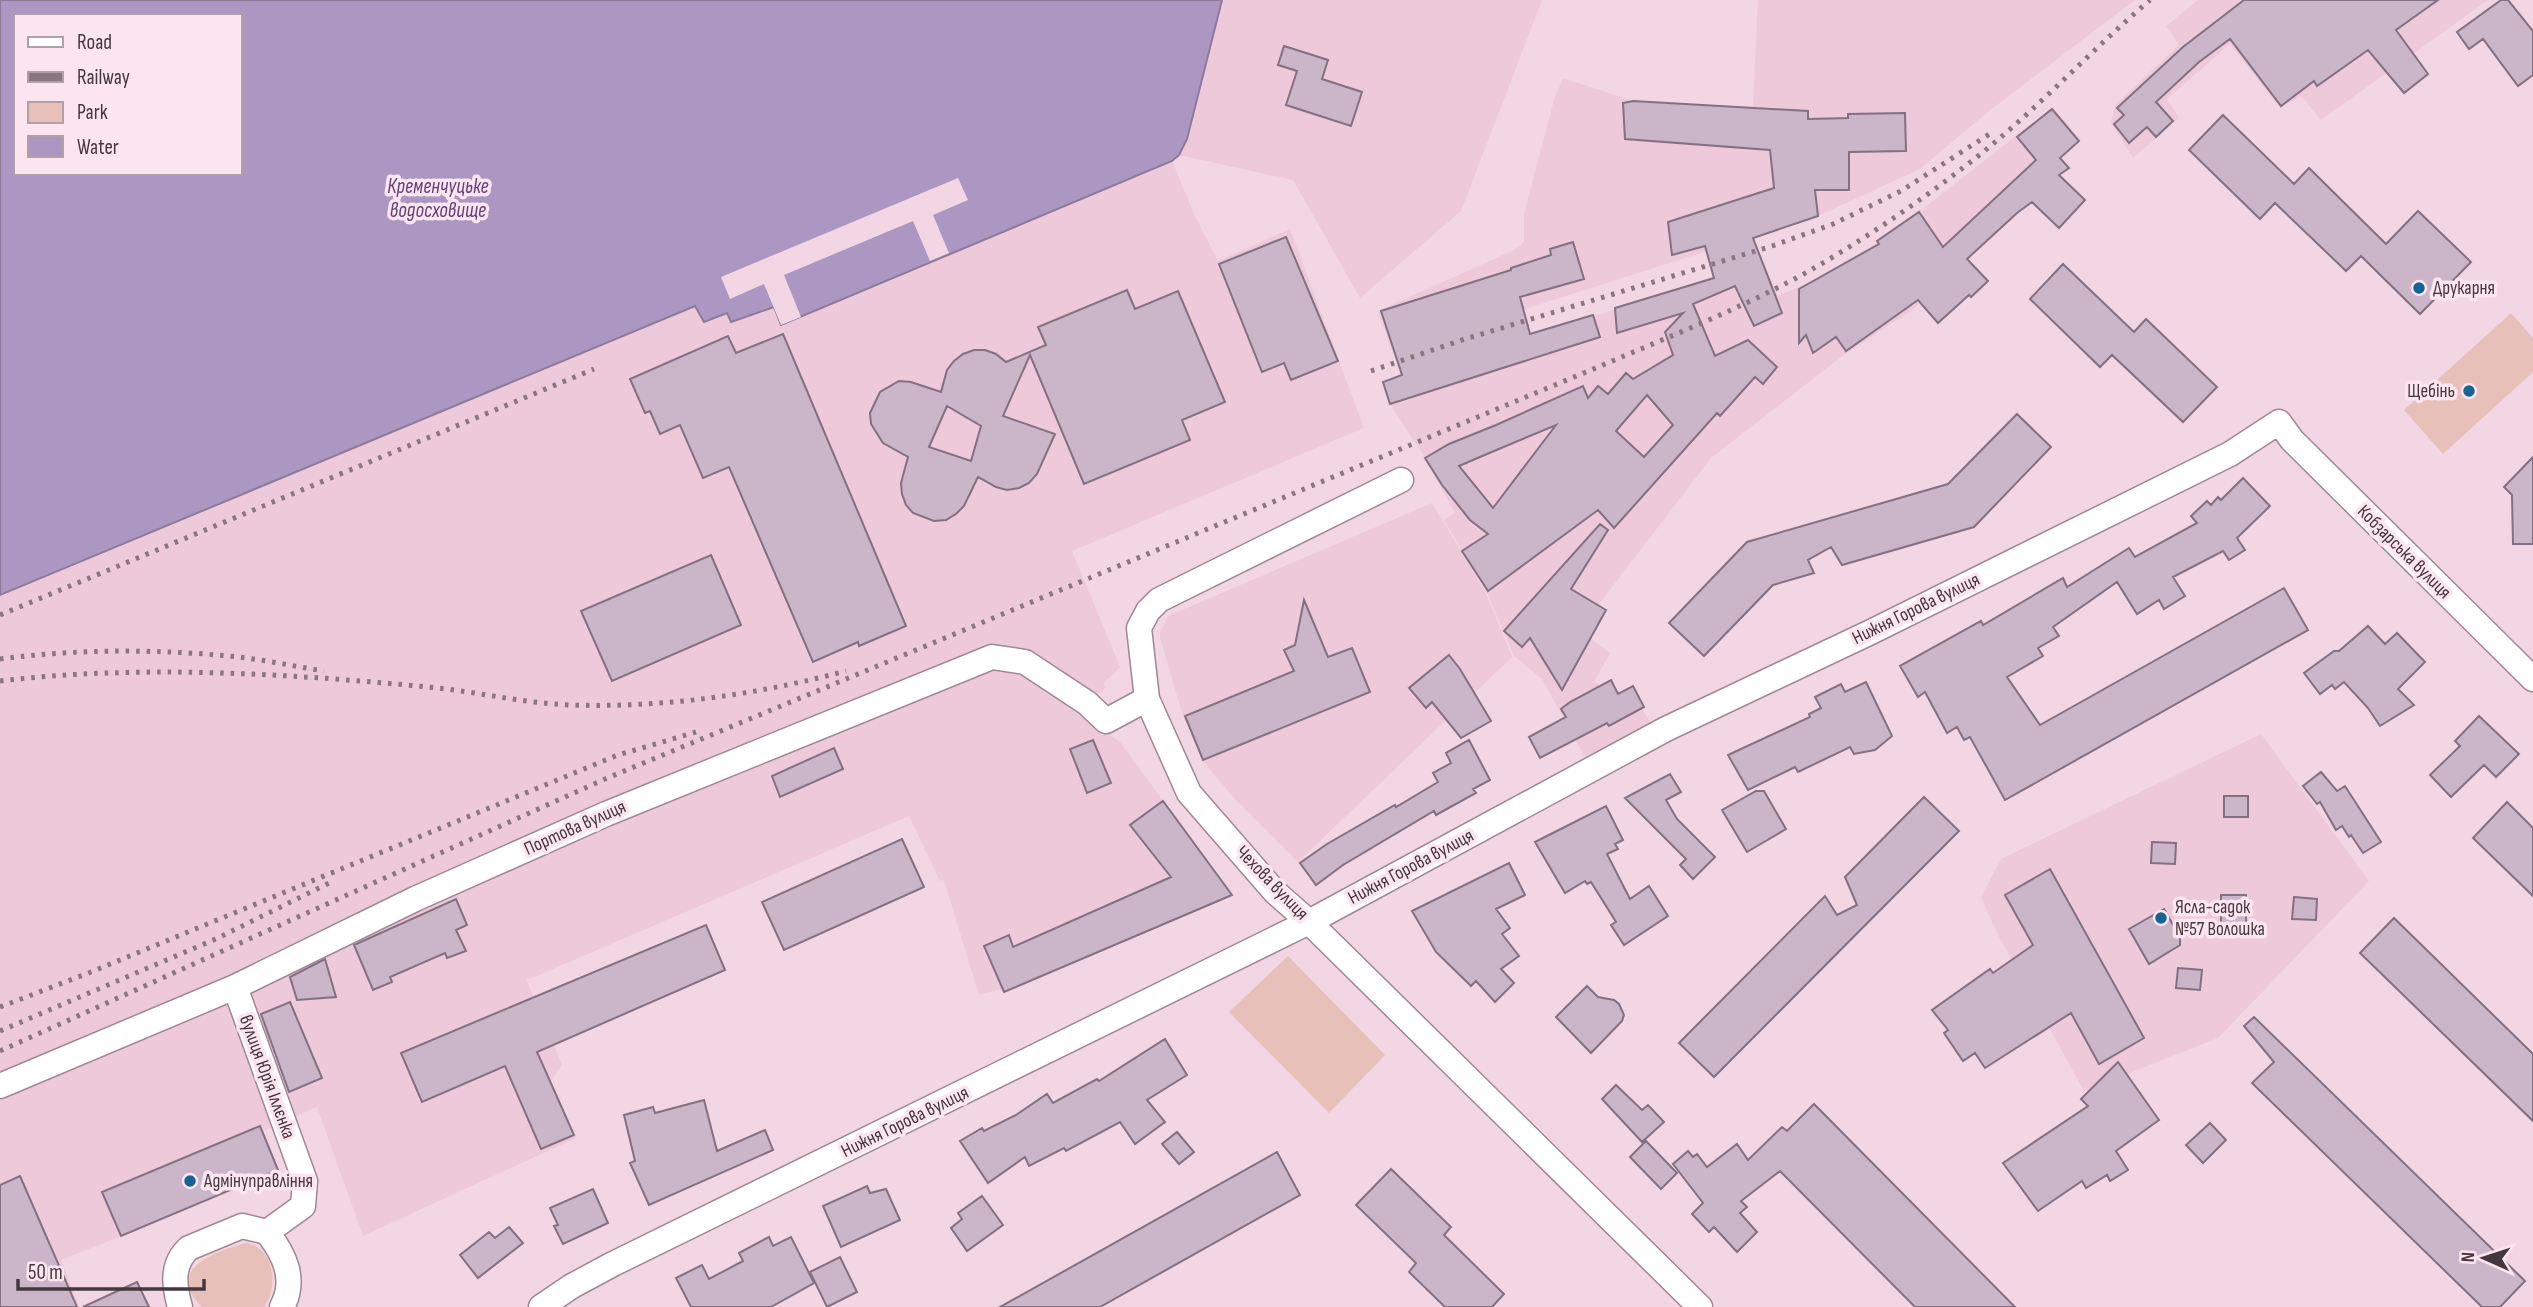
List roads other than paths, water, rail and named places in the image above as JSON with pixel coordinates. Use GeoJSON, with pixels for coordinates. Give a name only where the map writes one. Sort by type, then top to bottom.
{"type":"FeatureCollection","features":[{"type":"Feature","properties":{"kind":"street","name":"Кобзарська вулиця"},"geometry":{"type":"LineString","coordinates":[[2279,422],[2292,440],[2533,679]]}},
{"type":"Feature","properties":{"kind":"street","name":"Нижня Горова вулиця"},"geometry":{"type":"LineString","coordinates":[[541,1307],[572,1286],[613,1264],[1309,922],[1667,729],[1871,632],[2230,454],[2279,422]]}},
{"type":"Feature","properties":{"kind":"street","name":"Чехова вулиця"},"geometry":{"type":"LineString","coordinates":[[1401,480],[1159,600],[1148,611],[1139,628],[1147,699],[1189,793],[1275,892],[1309,922],[1699,1307]]}},
{"type":"Feature","properties":{"kind":"street","name":"Портова вулиця"},"geometry":{"type":"LineString","coordinates":[[0,1086],[235,987],[415,899],[606,814],[992,657],[1025,662],[1087,703],[1106,721],[1147,699]]}},
{"type":"Feature","properties":{"kind":"street","name":"вулиця Юрія Іллєнка"},"geometry":{"type":"LineString","coordinates":[[235,987],[305,1181],[303,1206],[267,1232]]}},
{"type":"Feature","properties":{"kind":"street"},"geometry":{"type":"LineString","coordinates":[[180,1307],[175,1291],[175,1271],[182,1254],[189,1248],[242,1226],[267,1232],[279,1248],[286,1263],[289,1280],[287,1298],[282,1307]]}},
{"type":"Feature","properties":{"kind":"water","name":"Кременчуцьке водосховище"},"geometry":{"type":"Polygon","coordinates":[[[0,0],[1222,0],[1187,139],[1179,155],[1172,161],[781,325],[774,307],[731,322],[727,313],[704,322],[695,306],[0,595],[0,0]]]}},
{"type":"Feature","properties":{"kind":"railway"},"geometry":{"type":"LineString","coordinates":[[0,1051],[605,779],[1749,302],[1800,276],[1865,237],[1968,164],[2015,125],[2150,0]]}},
{"type":"Feature","properties":{"kind":"railway"},"geometry":{"type":"LineString","coordinates":[[1371,371],[1462,340],[1772,246],[1833,224],[1901,191],[1991,133]]}},
{"type":"Feature","properties":{"kind":"railway"},"geometry":{"type":"LineString","coordinates":[[0,615],[594,369]]}},
{"type":"Feature","properties":{"kind":"railway"},"geometry":{"type":"LineString","coordinates":[[0,659],[86,652],[172,652],[241,657],[324,671]]}},
{"type":"Feature","properties":{"kind":"railway"},"geometry":{"type":"LineString","coordinates":[[0,681],[109,673],[274,675],[438,688],[553,704],[604,705],[709,698],[778,687],[846,671]]}},
{"type":"Feature","properties":{"kind":"railway"},"geometry":{"type":"LineString","coordinates":[[0,1007],[618,755],[696,732]]}},
{"type":"Feature","properties":{"kind":"railway"},"geometry":{"type":"LineString","coordinates":[[0,1031],[218,938],[329,883]]}},
{"type":"Feature","properties":{"kind":"place","name":"Друкарня"},"geometry":{"type":"Point","coordinates":[2419,288]}},
{"type":"Feature","properties":{"kind":"place","name":"Щебінь"},"geometry":{"type":"Point","coordinates":[2469,391]}},
{"type":"Feature","properties":{"kind":"place","name":"Ясла-садок №57 Волошка"},"geometry":{"type":"Point","coordinates":[2161,918]}},
{"type":"Feature","properties":{"kind":"place","name":"Адмінуправління"},"geometry":{"type":"Point","coordinates":[190,1181]}}]}
